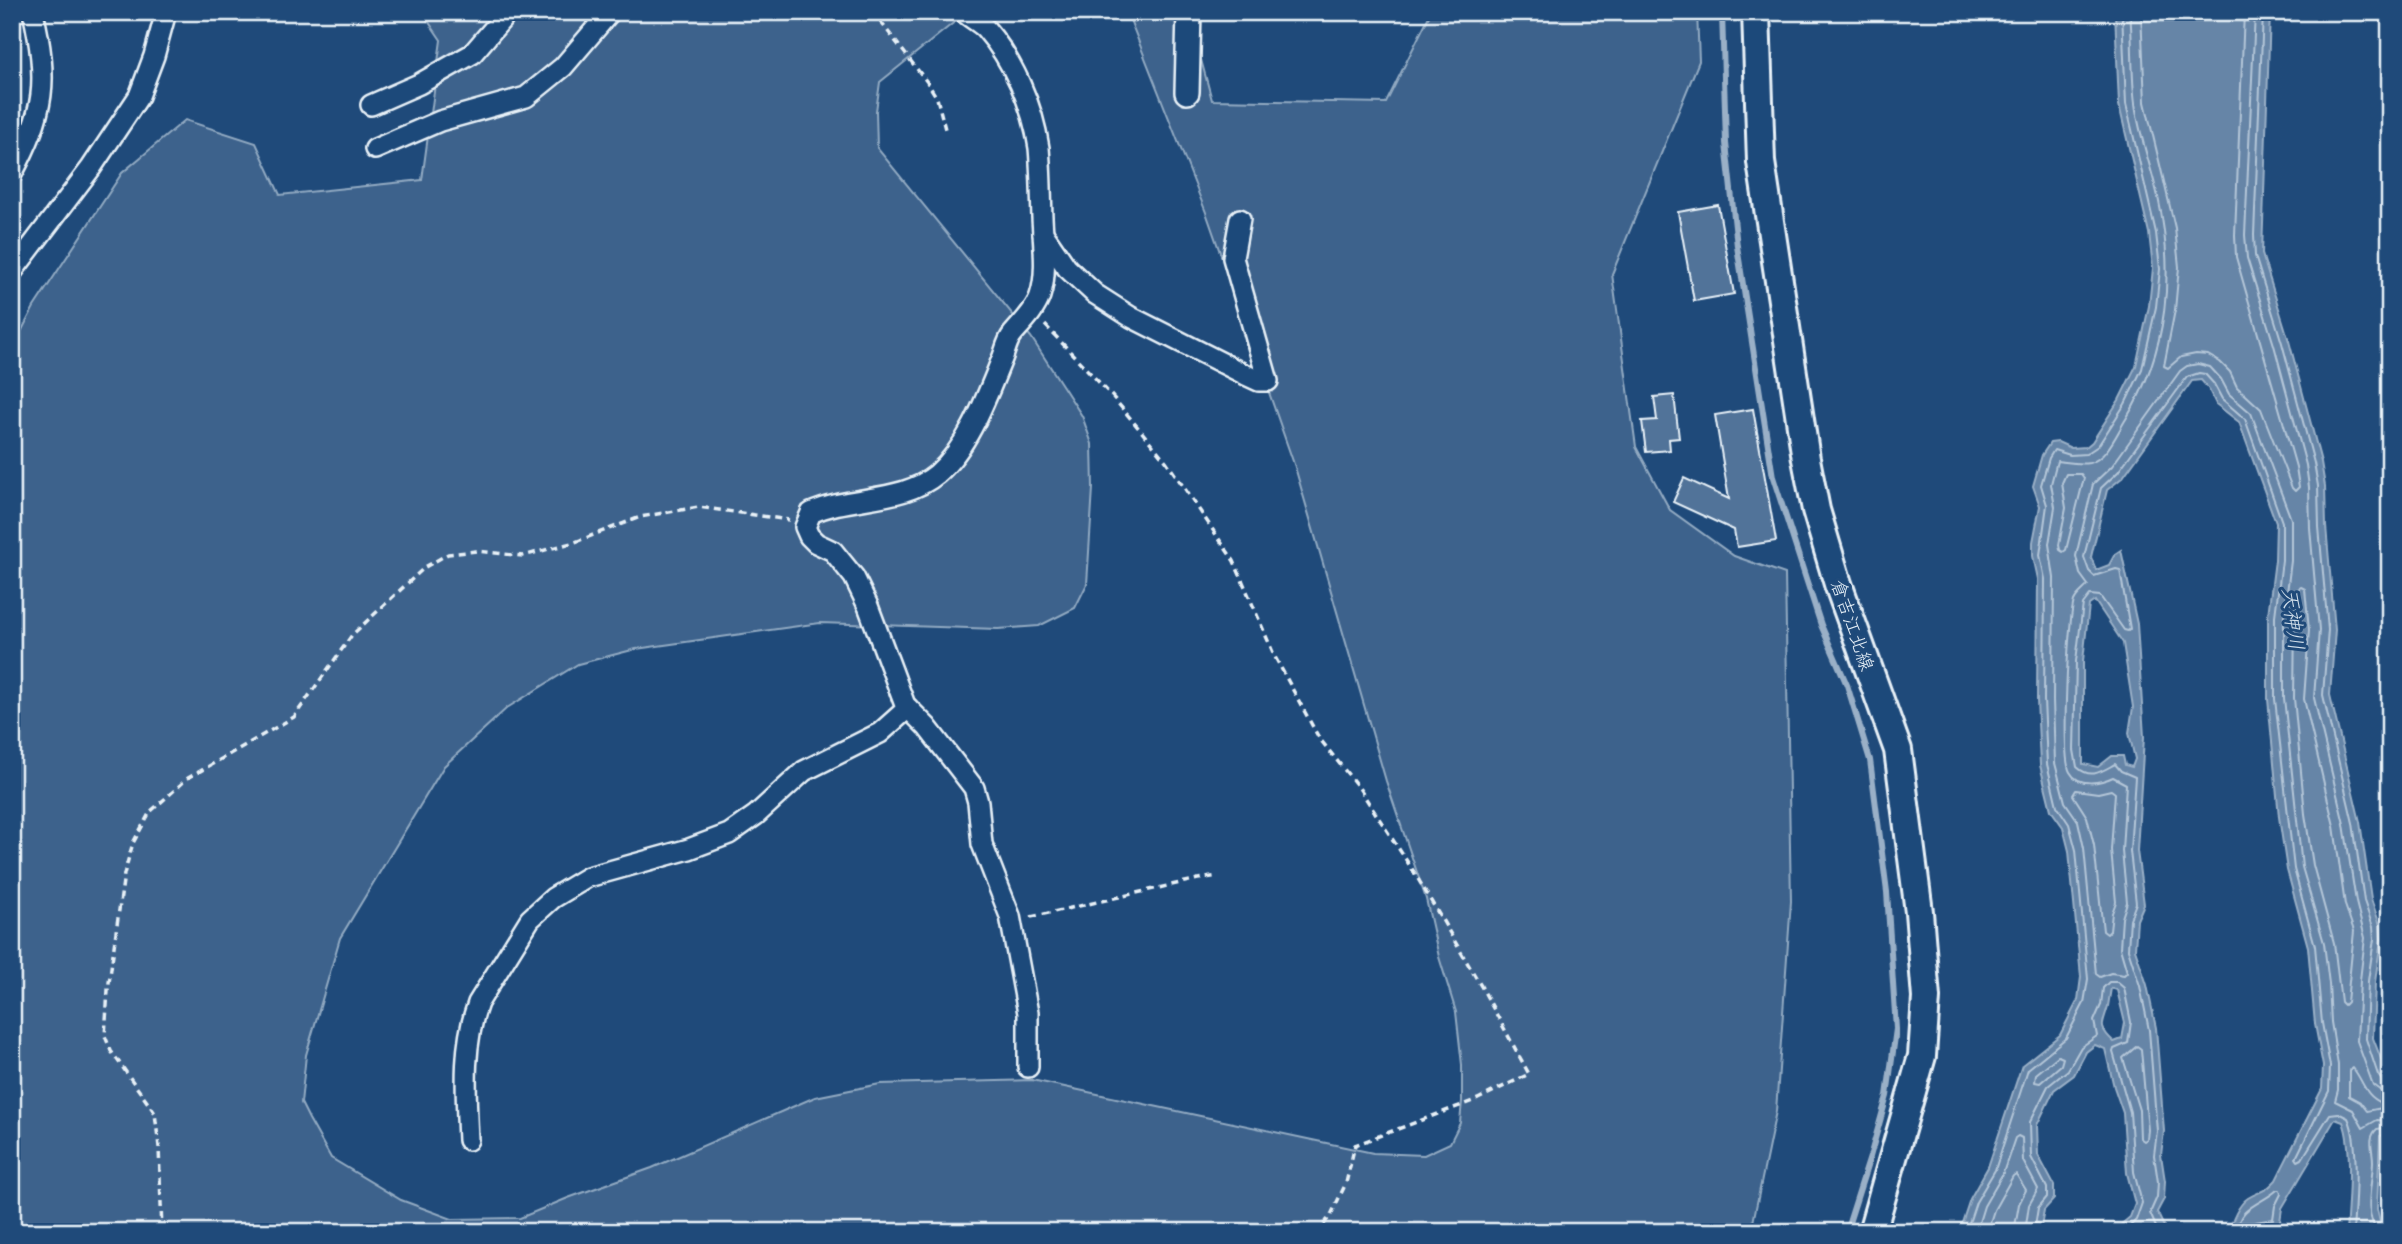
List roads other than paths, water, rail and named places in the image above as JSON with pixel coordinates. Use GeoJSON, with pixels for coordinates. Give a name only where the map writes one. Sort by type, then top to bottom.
{"type":"FeatureCollection","features":[{"type":"Feature","properties":{"kind":"main road","name":"倉吉江北線"},"geometry":{"type":"LineString","coordinates":[[1756,12],[1761,162],[1806,458],[1816,510],[1838,584],[1898,750],[1919,912],[1926,998],[1922,1056],[1872,1232]]}},
{"type":"Feature","properties":{"kind":"street"},"geometry":{"type":"LineString","coordinates":[[12,174],[36,125],[43,89],[40,43],[33,12]]}},
{"type":"Feature","properties":{"kind":"street"},"geometry":{"type":"LineString","coordinates":[[12,272],[91,168],[139,96],[154,57],[166,12]]}},
{"type":"Feature","properties":{"kind":"street"},"geometry":{"type":"LineString","coordinates":[[371,105],[419,84],[472,54],[508,12]]}},
{"type":"Feature","properties":{"kind":"street"},"geometry":{"type":"LineString","coordinates":[[375,149],[440,121],[526,97],[563,67],[610,12]]}},
{"type":"Feature","properties":{"kind":"street"},"geometry":{"type":"LineString","coordinates":[[964,12],[983,26],[996,43],[1021,86],[1032,117],[1038,148],[1043,232],[1044,268],[1040,297],[1012,336],[987,396],[952,458],[936,475],[907,490],[825,507],[811,513],[805,527],[808,536],[833,551],[853,577],[868,606],[899,693],[908,708],[957,763],[974,788],[982,844],[1012,922],[1028,1013],[1028,1067]]}},
{"type":"Feature","properties":{"kind":"street"},"geometry":{"type":"LineString","coordinates":[[1187,92],[1189,12]]}},
{"type":"Feature","properties":{"kind":"street"},"geometry":{"type":"LineString","coordinates":[[1043,232],[1068,268],[1095,294],[1131,317],[1246,375],[1259,381],[1268,381],[1233,258],[1240,219]]}},
{"type":"Feature","properties":{"kind":"street"},"geometry":{"type":"LineString","coordinates":[[468,1140],[468,1050],[473,1018],[478,1003],[530,919],[553,898],[588,877],[729,834],[756,816],[804,771],[880,733],[908,708]]}},
{"type":"Feature","properties":{"kind":"water","name":"天神川"},"geometry":{"type":"Polygon","coordinates":[[[2115,12],[2270,12],[2262,254],[2289,341],[2325,486],[2335,630],[2330,695],[2360,822],[2371,899],[2380,925],[2373,1038],[2390,1082],[2390,1145],[2384,1135],[2380,1136],[2377,1209],[2380,1222],[2388,1232],[2346,1232],[2348,1146],[2343,1122],[2335,1119],[2282,1208],[2280,1222],[2284,1228],[2305,1225],[2313,1232],[2279,1232],[2277,1226],[2271,1228],[2270,1232],[2264,1232],[2263,1227],[2259,1228],[2259,1232],[2230,1232],[2242,1204],[2276,1180],[2322,1089],[2323,1066],[2315,1024],[2308,947],[2287,870],[2279,817],[2268,699],[2268,615],[2275,560],[2276,523],[2239,422],[2216,404],[2201,380],[2192,381],[2123,477],[2107,490],[2091,557],[2096,570],[2109,565],[2115,554],[2121,550],[2137,624],[2144,737],[2137,851],[2144,904],[2137,920],[2135,949],[2147,985],[2156,1028],[2164,1131],[2161,1155],[2165,1181],[2164,1199],[2157,1212],[2168,1232],[2117,1232],[2118,1227],[2130,1217],[2135,1204],[2127,1173],[2123,1113],[2105,1049],[2095,1045],[2086,1052],[2074,1075],[2054,1090],[2037,1125],[2038,1155],[2054,1185],[2054,1199],[2044,1210],[2040,1232],[1959,1232],[1970,1199],[1988,1167],[2022,1065],[2060,1035],[2078,1000],[2081,977],[2069,851],[2063,827],[2051,810],[2040,765],[2037,700],[2038,579],[2033,542],[2040,506],[2033,486],[2042,455],[2050,443],[2058,442],[2071,448],[2086,447],[2092,442],[2119,400],[2136,366],[2149,306],[2153,268],[2149,233],[2119,105],[2115,12]],[[2095,601],[2089,605],[2083,661],[2083,764],[2098,767],[2112,756],[2123,756],[2125,765],[2132,767],[2135,759],[2129,733],[2133,707],[2123,643],[2095,601]],[[2111,988],[2103,1029],[2114,1042],[2122,1039],[2125,1023],[2117,990],[2111,988]]]}},
{"type":"Feature","properties":{"kind":"waterway"},"geometry":{"type":"LineString","coordinates":[[1722,12],[1726,143],[1737,246],[1773,477],[1821,625],[1847,685],[1870,760],[1887,892],[1896,1029],[1887,1096],[1846,1232]]}}]}
